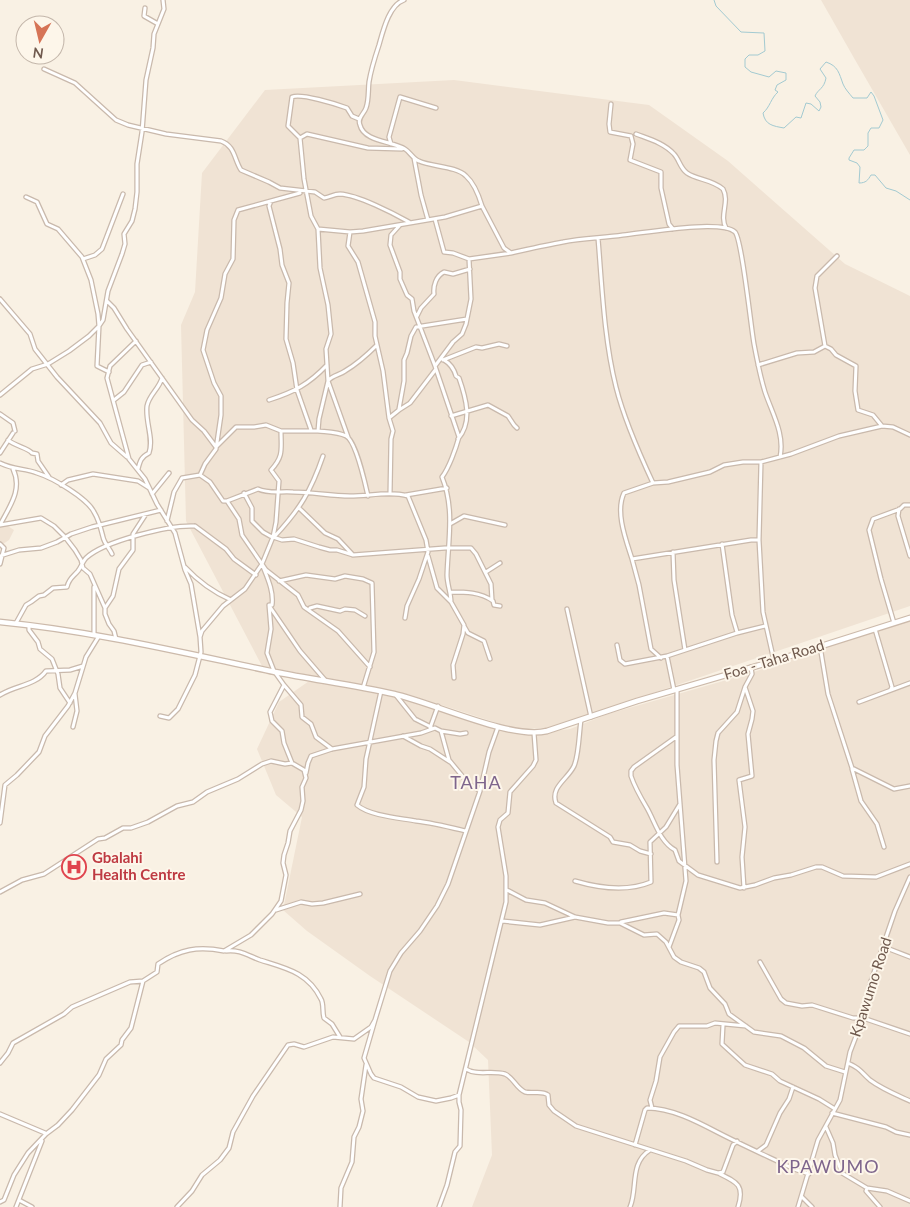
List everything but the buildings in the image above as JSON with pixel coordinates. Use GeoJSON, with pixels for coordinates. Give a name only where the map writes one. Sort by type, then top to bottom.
{"type":"FeatureCollection","features":[{"type":"Feature","properties":{"kind":"street"},"geometry":{"type":"LineString","coordinates":[[0,395],[32,369],[48,364],[69,351],[99,326],[103,320],[108,291],[125,244],[124,234],[132,222],[135,209],[137,164],[146,80],[154,48],[154,34],[164,9],[163,0]]}},
{"type":"Feature","properties":{"kind":"street"},"geometry":{"type":"LineString","coordinates":[[404,0],[390,14],[382,34],[371,73],[366,108],[359,118],[360,125],[363,132],[405,149],[418,161],[440,168],[455,170],[466,176],[478,194],[482,206],[504,248],[512,253]]}},
{"type":"Feature","properties":{"kind":"street"},"geometry":{"type":"LineString","coordinates":[[145,8],[144,16],[158,24]]}},
{"type":"Feature","properties":{"kind":"street"},"geometry":{"type":"LineString","coordinates":[[44,69],[75,82],[116,120],[142,130],[227,144],[232,149],[241,170],[280,188],[315,192],[324,198],[338,194],[358,199],[409,222]]}},
{"type":"Feature","properties":{"kind":"street"},"geometry":{"type":"LineString","coordinates":[[359,118],[352,116],[347,108],[296,95],[292,97],[288,126],[300,138],[305,192],[311,216],[318,229],[320,268],[328,305],[331,334],[326,349],[328,381],[353,446],[368,496]]}},
{"type":"Feature","properties":{"kind":"street"},"geometry":{"type":"LineString","coordinates":[[392,144],[389,136],[400,97],[436,108]]}},
{"type":"Feature","properties":{"kind":"street"},"geometry":{"type":"LineString","coordinates":[[611,104],[610,132],[631,136],[633,144],[630,160],[660,172],[661,188],[669,224],[674,229]]}},
{"type":"Feature","properties":{"kind":"street"},"geometry":{"type":"LineString","coordinates":[[300,138],[307,134],[368,148],[405,149]]}},
{"type":"Feature","properties":{"kind":"street"},"geometry":{"type":"LineString","coordinates":[[636,134],[663,145],[674,153],[680,165],[688,173],[711,181],[723,188],[726,198],[722,220],[727,229]]}},
{"type":"Feature","properties":{"kind":"street"},"geometry":{"type":"LineString","coordinates":[[414,158],[428,220]]}},
{"type":"Feature","properties":{"kind":"street"},"geometry":{"type":"LineString","coordinates":[[216,447],[221,415],[221,396],[214,383],[203,350],[207,330],[220,298],[226,274],[234,259],[234,220],[238,210],[305,192]]}},
{"type":"Feature","properties":{"kind":"street"},"geometry":{"type":"LineString","coordinates":[[83,259],[95,255],[102,249],[123,194]]}},
{"type":"Feature","properties":{"kind":"street"},"geometry":{"type":"LineString","coordinates":[[26,196],[37,202],[47,224],[58,229],[83,259],[91,280],[98,314],[97,366],[109,372]]}},
{"type":"Feature","properties":{"kind":"street"},"geometry":{"type":"LineString","coordinates":[[270,200],[269,206],[282,265],[289,283],[286,339],[293,363],[296,390],[311,430]]}},
{"type":"Feature","properties":{"kind":"street"},"geometry":{"type":"LineString","coordinates":[[318,229],[363,232],[409,222],[435,219],[482,206]]}},
{"type":"Feature","properties":{"kind":"street"},"geometry":{"type":"LineString","coordinates":[[435,219],[444,252],[453,252],[470,260],[590,238],[674,229],[706,227],[727,229],[736,234],[758,365],[780,436],[782,449],[780,457]]}},
{"type":"Feature","properties":{"kind":"street"},"geometry":{"type":"LineString","coordinates":[[400,224],[390,235],[390,245],[400,272],[400,279],[407,295],[412,299],[416,317],[436,367],[458,439]]}},
{"type":"Feature","properties":{"kind":"street"},"geometry":{"type":"LineString","coordinates":[[350,232],[348,246],[358,262],[372,309],[389,418],[393,431],[391,439],[390,494]]}},
{"type":"Feature","properties":{"kind":"street"},"geometry":{"type":"LineString","coordinates":[[598,238],[605,312],[616,386],[624,413],[653,483]]}},
{"type":"Feature","properties":{"kind":"street"},"geometry":{"type":"LineString","coordinates":[[825,346],[815,288],[817,276],[837,256]]}},
{"type":"Feature","properties":{"kind":"street"},"geometry":{"type":"LineString","coordinates":[[389,418],[410,403],[453,342],[462,334],[471,299],[470,260]]}},
{"type":"Feature","properties":{"kind":"street"},"geometry":{"type":"LineString","coordinates":[[416,317],[421,308],[434,294],[438,276],[444,272],[453,274],[470,269]]}},
{"type":"Feature","properties":{"kind":"street"},"geometry":{"type":"LineString","coordinates":[[0,299],[30,334],[35,348],[66,387],[100,424],[111,442],[129,459],[145,479],[175,534],[184,566],[192,584],[200,637],[200,655],[195,675],[178,709],[169,718],[160,716]]}},
{"type":"Feature","properties":{"kind":"street"},"geometry":{"type":"LineString","coordinates":[[106,300],[114,308],[192,420],[204,431],[216,447]]}},
{"type":"Feature","properties":{"kind":"street"},"geometry":{"type":"LineString","coordinates":[[398,410],[404,381],[404,360],[411,336],[416,327],[467,319]]}},
{"type":"Feature","properties":{"kind":"street"},"geometry":{"type":"LineString","coordinates":[[129,459],[108,378],[110,366],[136,341]]}},
{"type":"Feature","properties":{"kind":"street"},"geometry":{"type":"LineString","coordinates":[[442,360],[476,347],[482,348],[499,344],[507,346]]}},
{"type":"Feature","properties":{"kind":"street"},"geometry":{"type":"LineString","coordinates":[[318,431],[318,418],[330,378],[342,374],[361,361],[377,345]]}},
{"type":"Feature","properties":{"kind":"street"},"geometry":{"type":"LineString","coordinates":[[758,365],[797,353],[814,352],[825,346]]}},
{"type":"Feature","properties":{"kind":"street"},"geometry":{"type":"LineString","coordinates":[[825,346],[836,355],[856,366],[855,391],[858,410],[873,415],[882,426]]}},
{"type":"Feature","properties":{"kind":"street"},"geometry":{"type":"LineString","coordinates":[[442,360],[449,363],[459,378],[466,399],[467,412],[466,426],[458,439],[451,458],[450,468],[442,477],[447,488],[450,506],[447,577],[451,602]]}},
{"type":"Feature","properties":{"kind":"street"},"geometry":{"type":"LineString","coordinates":[[114,400],[124,392],[142,365],[151,362]]}},
{"type":"Feature","properties":{"kind":"street"},"geometry":{"type":"LineString","coordinates":[[269,400],[296,390],[313,380],[327,365]]}},
{"type":"Feature","properties":{"kind":"street"},"geometry":{"type":"LineString","coordinates":[[138,470],[140,460],[143,456],[149,454],[151,447],[147,407],[149,399],[162,378]]}},
{"type":"Feature","properties":{"kind":"street"},"geometry":{"type":"LineString","coordinates":[[452,416],[488,405],[508,416],[517,428]]}},
{"type":"Feature","properties":{"kind":"street"},"geometry":{"type":"LineString","coordinates":[[0,414],[12,423],[14,432],[0,453]]}},
{"type":"Feature","properties":{"kind":"street"},"geometry":{"type":"LineString","coordinates":[[200,475],[216,447],[236,426],[254,427],[266,425],[281,431],[311,430],[342,434],[348,437]]}},
{"type":"Feature","properties":{"kind":"street"},"geometry":{"type":"LineString","coordinates":[[660,658],[651,649],[639,585],[626,540],[620,502],[624,493],[653,483],[682,479],[710,472],[724,465],[761,462],[804,450],[839,436],[882,426],[893,427],[910,435]]}},
{"type":"Feature","properties":{"kind":"street"},"geometry":{"type":"LineString","coordinates":[[200,637],[212,618],[223,606],[245,589],[256,575],[273,537],[279,481],[272,470],[281,456],[281,431]]}},
{"type":"Feature","properties":{"kind":"street"},"geometry":{"type":"LineString","coordinates":[[8,440],[20,448],[37,454],[38,461],[50,477],[84,499],[94,511],[103,533],[103,539],[112,554]]}},
{"type":"Feature","properties":{"kind":"street"},"geometry":{"type":"LineString","coordinates":[[273,537],[299,508],[323,456]]}},
{"type":"Feature","properties":{"kind":"street"},"geometry":{"type":"LineString","coordinates":[[761,462],[758,540],[765,626],[774,661]]}},
{"type":"Feature","properties":{"kind":"street"},"geometry":{"type":"LineString","coordinates":[[1,463],[13,469],[24,469],[50,477]]}},
{"type":"Feature","properties":{"kind":"street"},"geometry":{"type":"LineString","coordinates":[[0,525],[15,495],[18,484],[13,469]]}},
{"type":"Feature","properties":{"kind":"street"},"geometry":{"type":"LineString","coordinates":[[152,494],[169,473]]}},
{"type":"Feature","properties":{"kind":"street"},"geometry":{"type":"LineString","coordinates":[[61,485],[68,480],[93,474],[138,481],[149,488]]}},
{"type":"Feature","properties":{"kind":"street"},"geometry":{"type":"LineString","coordinates":[[167,521],[174,492],[182,478],[200,475],[210,482],[223,501],[227,501],[239,519],[242,536],[262,564],[279,581],[298,595],[304,607],[338,631],[370,667]]}},
{"type":"Feature","properties":{"kind":"street"},"geometry":{"type":"LineString","coordinates":[[227,501],[258,489],[278,492],[368,496],[405,495],[447,488]]}},
{"type":"Feature","properties":{"kind":"street"},"geometry":{"type":"LineString","coordinates":[[244,493],[252,508],[252,522],[263,532],[282,540],[294,539],[353,556],[428,549],[472,548],[492,584],[492,600],[494,605],[500,606]]}},
{"type":"Feature","properties":{"kind":"street"},"geometry":{"type":"LineString","coordinates":[[405,495],[410,498],[428,549],[437,588],[451,602],[468,633],[484,641],[490,659]]}},
{"type":"Feature","properties":{"kind":"street"},"geometry":{"type":"LineString","coordinates":[[894,623],[869,530],[873,519],[904,505],[910,505]]}},
{"type":"Feature","properties":{"kind":"street"},"geometry":{"type":"LineString","coordinates":[[299,508],[325,533],[338,539],[353,556]]}},
{"type":"Feature","properties":{"kind":"street"},"geometry":{"type":"LineString","coordinates":[[900,508],[898,516],[910,556]]}},
{"type":"Feature","properties":{"kind":"street"},"geometry":{"type":"LineString","coordinates":[[2,555],[19,550],[41,548],[75,532],[161,510]]}},
{"type":"Feature","properties":{"kind":"street"},"geometry":{"type":"LineString","coordinates":[[105,608],[113,596],[120,566],[132,552],[133,534],[146,514]]}},
{"type":"Feature","properties":{"kind":"street"},"geometry":{"type":"LineString","coordinates":[[450,525],[464,516],[506,525]]}},
{"type":"Feature","properties":{"kind":"street"},"geometry":{"type":"LineString","coordinates":[[0,525],[41,518],[54,526],[65,537],[81,560],[82,565],[90,574],[116,639]]}},
{"type":"Feature","properties":{"kind":"street"},"geometry":{"type":"LineString","coordinates":[[16,623],[26,605],[53,588],[68,587],[70,577],[76,574],[86,558],[108,546],[145,533],[194,526],[226,549],[234,559],[256,575]]}},
{"type":"Feature","properties":{"kind":"street"},"geometry":{"type":"LineString","coordinates":[[632,559],[758,540]]}},
{"type":"Feature","properties":{"kind":"street"},"geometry":{"type":"LineString","coordinates":[[0,544],[4,548],[0,564]]}},
{"type":"Feature","properties":{"kind":"street"},"geometry":{"type":"LineString","coordinates":[[722,544],[732,615],[737,633]]}},
{"type":"Feature","properties":{"kind":"street"},"geometry":{"type":"LineString","coordinates":[[673,552],[674,580],[685,650]]}},
{"type":"Feature","properties":{"kind":"street"},"geometry":{"type":"LineString","coordinates":[[405,618],[407,606],[428,555]]}},
{"type":"Feature","properties":{"kind":"street"},"geometry":{"type":"LineString","coordinates":[[486,572],[500,563]]}},
{"type":"Feature","properties":{"kind":"street"},"geometry":{"type":"LineString","coordinates":[[262,564],[271,587],[273,599],[272,605],[269,604]]}},
{"type":"Feature","properties":{"kind":"street"},"geometry":{"type":"LineString","coordinates":[[184,566],[216,593],[231,600]]}},
{"type":"Feature","properties":{"kind":"street"},"geometry":{"type":"LineString","coordinates":[[279,581],[306,576],[335,579],[345,576],[363,579],[372,583],[374,652],[363,688]]}},
{"type":"Feature","properties":{"kind":"street"},"geometry":{"type":"LineString","coordinates":[[0,823],[5,785],[39,752],[45,736],[70,703],[75,693],[86,657],[97,636],[95,632],[94,583]]}},
{"type":"Feature","properties":{"kind":"street"},"geometry":{"type":"LineString","coordinates":[[450,592],[470,592],[492,600]]}},
{"type":"Feature","properties":{"kind":"street"},"geometry":{"type":"LineString","coordinates":[[269,604],[271,629],[267,653],[274,671],[301,705],[303,719],[308,720],[316,736],[332,749]]}},
{"type":"Feature","properties":{"kind":"street"},"geometry":{"type":"LineString","coordinates":[[269,604],[300,651],[325,681]]}},
{"type":"Feature","properties":{"kind":"street"},"geometry":{"type":"LineString","coordinates":[[309,609],[317,606],[337,610],[355,610],[365,616]]}},
{"type":"Feature","properties":{"kind":"street"},"geometry":{"type":"LineString","coordinates":[[567,609],[591,716]]}},
{"type":"Feature","properties":{"kind":"street","name":"Foa - Taha Road"},"geometry":{"type":"LineString","coordinates":[[534,733],[547,731],[637,701],[774,661],[910,618]]}},
{"type":"Feature","properties":{"kind":"street"},"geometry":{"type":"LineString","coordinates":[[0,622],[116,639],[396,694],[498,726],[534,733],[536,760],[510,792],[508,813],[500,820],[498,827],[507,890],[502,921],[459,1095],[461,1110],[460,1146],[455,1152],[447,1185],[439,1207]]}},
{"type":"Feature","properties":{"kind":"street"},"geometry":{"type":"LineString","coordinates":[[29,625],[29,630],[38,642],[40,649],[52,659],[57,671],[60,688],[70,703]]}},
{"type":"Feature","properties":{"kind":"street"},"geometry":{"type":"LineString","coordinates":[[454,678],[452,665],[463,634],[464,625]]}},
{"type":"Feature","properties":{"kind":"street"},"geometry":{"type":"LineString","coordinates":[[617,646],[620,660],[625,664],[660,658],[765,626]]}},
{"type":"Feature","properties":{"kind":"street"},"geometry":{"type":"LineString","coordinates":[[875,629],[892,690]]}},
{"type":"Feature","properties":{"kind":"street"},"geometry":{"type":"LineString","coordinates":[[820,646],[828,694],[861,801],[877,824],[884,847]]}},
{"type":"Feature","properties":{"kind":"street"},"geometry":{"type":"LineString","coordinates":[[667,656],[676,689],[676,737],[686,881],[678,915],[680,920],[669,947]]}},
{"type":"Feature","properties":{"kind":"street"},"geometry":{"type":"LineString","coordinates":[[0,695],[9,690],[24,686],[41,677],[46,671],[70,670],[84,666]]}},
{"type":"Feature","properties":{"kind":"street"},"geometry":{"type":"LineString","coordinates":[[717,862],[714,760],[716,742],[718,733],[737,712],[745,687],[752,674],[751,667]]}},
{"type":"Feature","properties":{"kind":"street"},"geometry":{"type":"LineString","coordinates":[[859,702],[910,683]]}},
{"type":"Feature","properties":{"kind":"street"},"geometry":{"type":"LineString","coordinates":[[284,685],[270,712],[272,721],[282,731],[284,743],[292,763],[306,773]]}},
{"type":"Feature","properties":{"kind":"street"},"geometry":{"type":"LineString","coordinates":[[744,888],[742,857],[744,826],[739,780],[752,776],[748,734],[752,720],[752,711],[745,687]]}},
{"type":"Feature","properties":{"kind":"street"},"geometry":{"type":"LineString","coordinates":[[381,691],[369,742],[364,787],[357,805],[362,809],[392,818],[416,820],[466,831]]}},
{"type":"Feature","properties":{"kind":"street"},"geometry":{"type":"LineString","coordinates":[[73,727],[76,711],[75,693]]}},
{"type":"Feature","properties":{"kind":"street"},"geometry":{"type":"LineString","coordinates":[[396,694],[415,720],[430,728],[441,731],[466,733]]}},
{"type":"Feature","properties":{"kind":"street"},"geometry":{"type":"LineString","coordinates":[[224,951],[251,935],[281,902],[286,875],[283,862],[284,855],[290,831],[301,810],[303,800],[302,787],[311,756],[332,749],[421,733],[430,728],[438,706]]}},
{"type":"Feature","properties":{"kind":"street"},"geometry":{"type":"LineString","coordinates":[[581,720],[574,766],[554,794],[556,803],[610,837],[613,842],[630,845],[640,851],[651,854]]}},
{"type":"Feature","properties":{"kind":"street"},"geometry":{"type":"LineString","coordinates":[[459,1095],[436,1100],[418,1098],[401,1087],[374,1078],[364,1058],[390,971],[401,953],[420,931],[437,906],[448,884],[480,791],[489,752],[498,726]]}},
{"type":"Feature","properties":{"kind":"street"},"geometry":{"type":"LineString","coordinates":[[441,731],[451,762]]}},
{"type":"Feature","properties":{"kind":"street"},"geometry":{"type":"LineString","coordinates":[[402,736],[430,749],[451,762],[468,783],[480,791]]}},
{"type":"Feature","properties":{"kind":"street"},"geometry":{"type":"LineString","coordinates":[[676,737],[634,767],[631,771],[633,783],[660,833],[669,847],[675,850],[679,861],[705,879],[744,888],[816,867],[822,867],[843,876],[870,878],[910,864]]}},
{"type":"Feature","properties":{"kind":"street"},"geometry":{"type":"LineString","coordinates":[[0,892],[22,880],[44,874],[83,848],[123,828],[131,828],[148,822],[177,806],[193,802],[207,792],[238,778],[262,764],[271,761],[285,764],[292,763]]}},
{"type":"Feature","properties":{"kind":"street"},"geometry":{"type":"LineString","coordinates":[[852,768],[894,790],[910,786]]}},
{"type":"Feature","properties":{"kind":"street"},"geometry":{"type":"LineString","coordinates":[[575,881],[594,886],[616,888],[642,886],[651,882],[650,842],[666,827],[681,804]]}},
{"type":"Feature","properties":{"kind":"street","name":"Kpawumo Road"},"geometry":{"type":"LineString","coordinates":[[834,1109],[840,1100],[845,1072],[855,1035],[863,1018],[870,984],[895,911],[910,877]]}},
{"type":"Feature","properties":{"kind":"street"},"geometry":{"type":"LineString","coordinates":[[507,890],[526,900],[545,903],[575,917],[608,923],[620,923],[664,913],[678,915]]}},
{"type":"Feature","properties":{"kind":"street"},"geometry":{"type":"LineString","coordinates":[[275,910],[301,902],[323,903],[360,894]]}},
{"type":"Feature","properties":{"kind":"street"},"geometry":{"type":"LineString","coordinates":[[502,921],[540,925],[575,917]]}},
{"type":"Feature","properties":{"kind":"street"},"geometry":{"type":"LineString","coordinates":[[620,923],[644,934],[657,934],[666,942],[674,957],[704,972],[710,988],[725,1004],[729,1014],[754,1032],[781,1036],[804,1048],[826,1066],[845,1072]]}},
{"type":"Feature","properties":{"kind":"street"},"geometry":{"type":"LineString","coordinates":[[0,1063],[8,1054],[13,1042],[64,1014],[72,1007],[130,982],[143,981],[157,972],[158,964],[191,949],[205,947],[224,951],[235,950],[278,964],[306,978],[322,1000],[324,1018],[332,1024],[340,1038]]}},
{"type":"Feature","properties":{"kind":"street"},"geometry":{"type":"LineString","coordinates":[[884,947],[910,957]]}},
{"type":"Feature","properties":{"kind":"street"},"geometry":{"type":"LineString","coordinates":[[760,962],[781,999],[786,1002],[802,1006],[812,1005],[852,1018],[863,1018],[910,1034]]}},
{"type":"Feature","properties":{"kind":"street"},"geometry":{"type":"LineString","coordinates":[[0,1202],[4,1200],[14,1175],[28,1153],[72,1110],[99,1075],[106,1059],[121,1045],[122,1040],[131,1028],[143,981]]}},
{"type":"Feature","properties":{"kind":"street"},"geometry":{"type":"LineString","coordinates":[[177,1207],[192,1191],[202,1175],[220,1160],[230,1148],[233,1132],[288,1045],[294,1044],[304,1047],[333,1037],[348,1040],[359,1038],[376,1020]]}},
{"type":"Feature","properties":{"kind":"street"},"geometry":{"type":"LineString","coordinates":[[652,1108],[650,1100],[656,1082],[660,1057],[679,1026],[707,1026],[715,1023],[746,1026]]}},
{"type":"Feature","properties":{"kind":"street"},"geometry":{"type":"LineString","coordinates":[[723,1024],[722,1044],[745,1065],[764,1070],[780,1081],[819,1099],[834,1109],[818,1140],[798,1207]]}},
{"type":"Feature","properties":{"kind":"street"},"geometry":{"type":"LineString","coordinates":[[848,1063],[859,1068],[870,1080],[910,1101]]}},
{"type":"Feature","properties":{"kind":"street"},"geometry":{"type":"LineString","coordinates":[[340,1207],[341,1188],[352,1162],[354,1137],[363,1111],[361,1099],[366,1064]]}},
{"type":"Feature","properties":{"kind":"street"},"geometry":{"type":"LineString","coordinates":[[466,1069],[472,1072],[482,1071],[508,1075],[516,1086],[526,1092],[545,1092],[548,1095],[548,1105],[576,1126],[718,1173],[737,1183],[741,1189],[738,1207]]}},
{"type":"Feature","properties":{"kind":"street"},"geometry":{"type":"LineString","coordinates":[[758,1151],[766,1145],[793,1087]]}},
{"type":"Feature","properties":{"kind":"street"},"geometry":{"type":"LineString","coordinates":[[635,1145],[645,1110],[652,1108],[701,1124],[794,1169],[809,1174]]}},
{"type":"Feature","properties":{"kind":"street"},"geometry":{"type":"LineString","coordinates":[[832,1113],[910,1135]]}},
{"type":"Feature","properties":{"kind":"street"},"geometry":{"type":"LineString","coordinates":[[0,1114],[46,1134]]}},
{"type":"Feature","properties":{"kind":"street"},"geometry":{"type":"LineString","coordinates":[[826,1126],[842,1173],[867,1188],[887,1190],[910,1200]]}},
{"type":"Feature","properties":{"kind":"street"},"geometry":{"type":"LineString","coordinates":[[16,1207],[43,1138]]}},
{"type":"Feature","properties":{"kind":"street"},"geometry":{"type":"LineString","coordinates":[[718,1173],[723,1172],[733,1145],[737,1141]]}},
{"type":"Feature","properties":{"kind":"street"},"geometry":{"type":"LineString","coordinates":[[630,1207],[633,1200],[637,1167],[642,1155],[650,1150]]}},
{"type":"Feature","properties":{"kind":"street"},"geometry":{"type":"LineString","coordinates":[[867,1188],[866,1191],[880,1207]]}},
{"type":"Feature","properties":{"kind":"street"},"geometry":{"type":"LineString","coordinates":[[802,1196],[812,1207]]}},
{"type":"Feature","properties":{"kind":"street"},"geometry":{"type":"LineString","coordinates":[[19,1200],[32,1207]]}},
{"type":"Feature","properties":{"kind":"shaded area"},"geometry":{"type":"Polygon","coordinates":[[[821,0],[910,0],[910,155],[854,58],[821,0]]]}},
{"type":"Feature","properties":{"kind":"shaded area"},"geometry":{"type":"Polygon","coordinates":[[[454,80],[649,105],[728,161],[845,264],[910,296],[910,606],[550,728],[515,729],[411,695],[262,666],[186,521],[181,325],[195,292],[202,173],[265,90],[454,80]]]}},
{"type":"Feature","properties":{"kind":"shaded area"},"geometry":{"type":"Polygon","coordinates":[[[0,521],[14,530],[9,540],[0,546],[0,521]]]}},
{"type":"Feature","properties":{"kind":"shaded area"},"geometry":{"type":"Polygon","coordinates":[[[910,619],[910,1207],[472,1207],[492,1155],[488,1060],[469,1042],[370,976],[307,931],[283,910],[302,817],[276,795],[257,749],[279,702],[312,679],[402,696],[458,712],[523,735],[570,729],[608,714],[751,673],[910,619]]]}},
{"type":"Feature","properties":{"kind":"waterway"},"geometry":{"type":"LineString","coordinates":[[714,0],[716,6],[741,32],[764,33],[765,51],[758,55],[749,55],[745,59],[745,67],[751,72],[769,77],[776,71],[786,73],[786,80],[777,85],[775,90],[778,92],[763,113],[770,124],[784,128],[796,117],[801,118],[806,103],[811,104],[819,111],[821,107],[820,102],[815,96],[825,82],[826,78],[820,69],[826,62],[836,68],[845,88],[853,98],[867,98],[871,92],[883,120],[879,128],[871,128],[868,133],[868,146],[864,150],[854,150],[849,160],[857,163],[860,167],[859,183],[866,181],[871,175],[875,175],[886,188],[896,191],[910,200]]}},
{"type":"Feature","properties":{"kind":"place","name":"Gbalahi Health Centre"},"geometry":{"type":"Point","coordinates":[74,867]}},
{"type":"Feature","properties":{"kind":"district","name":"TAHA"},"geometry":{"type":"Point","coordinates":[476,783]}},
{"type":"Feature","properties":{"kind":"district","name":"KPAWUMO"},"geometry":{"type":"Point","coordinates":[828,1167]}}]}
